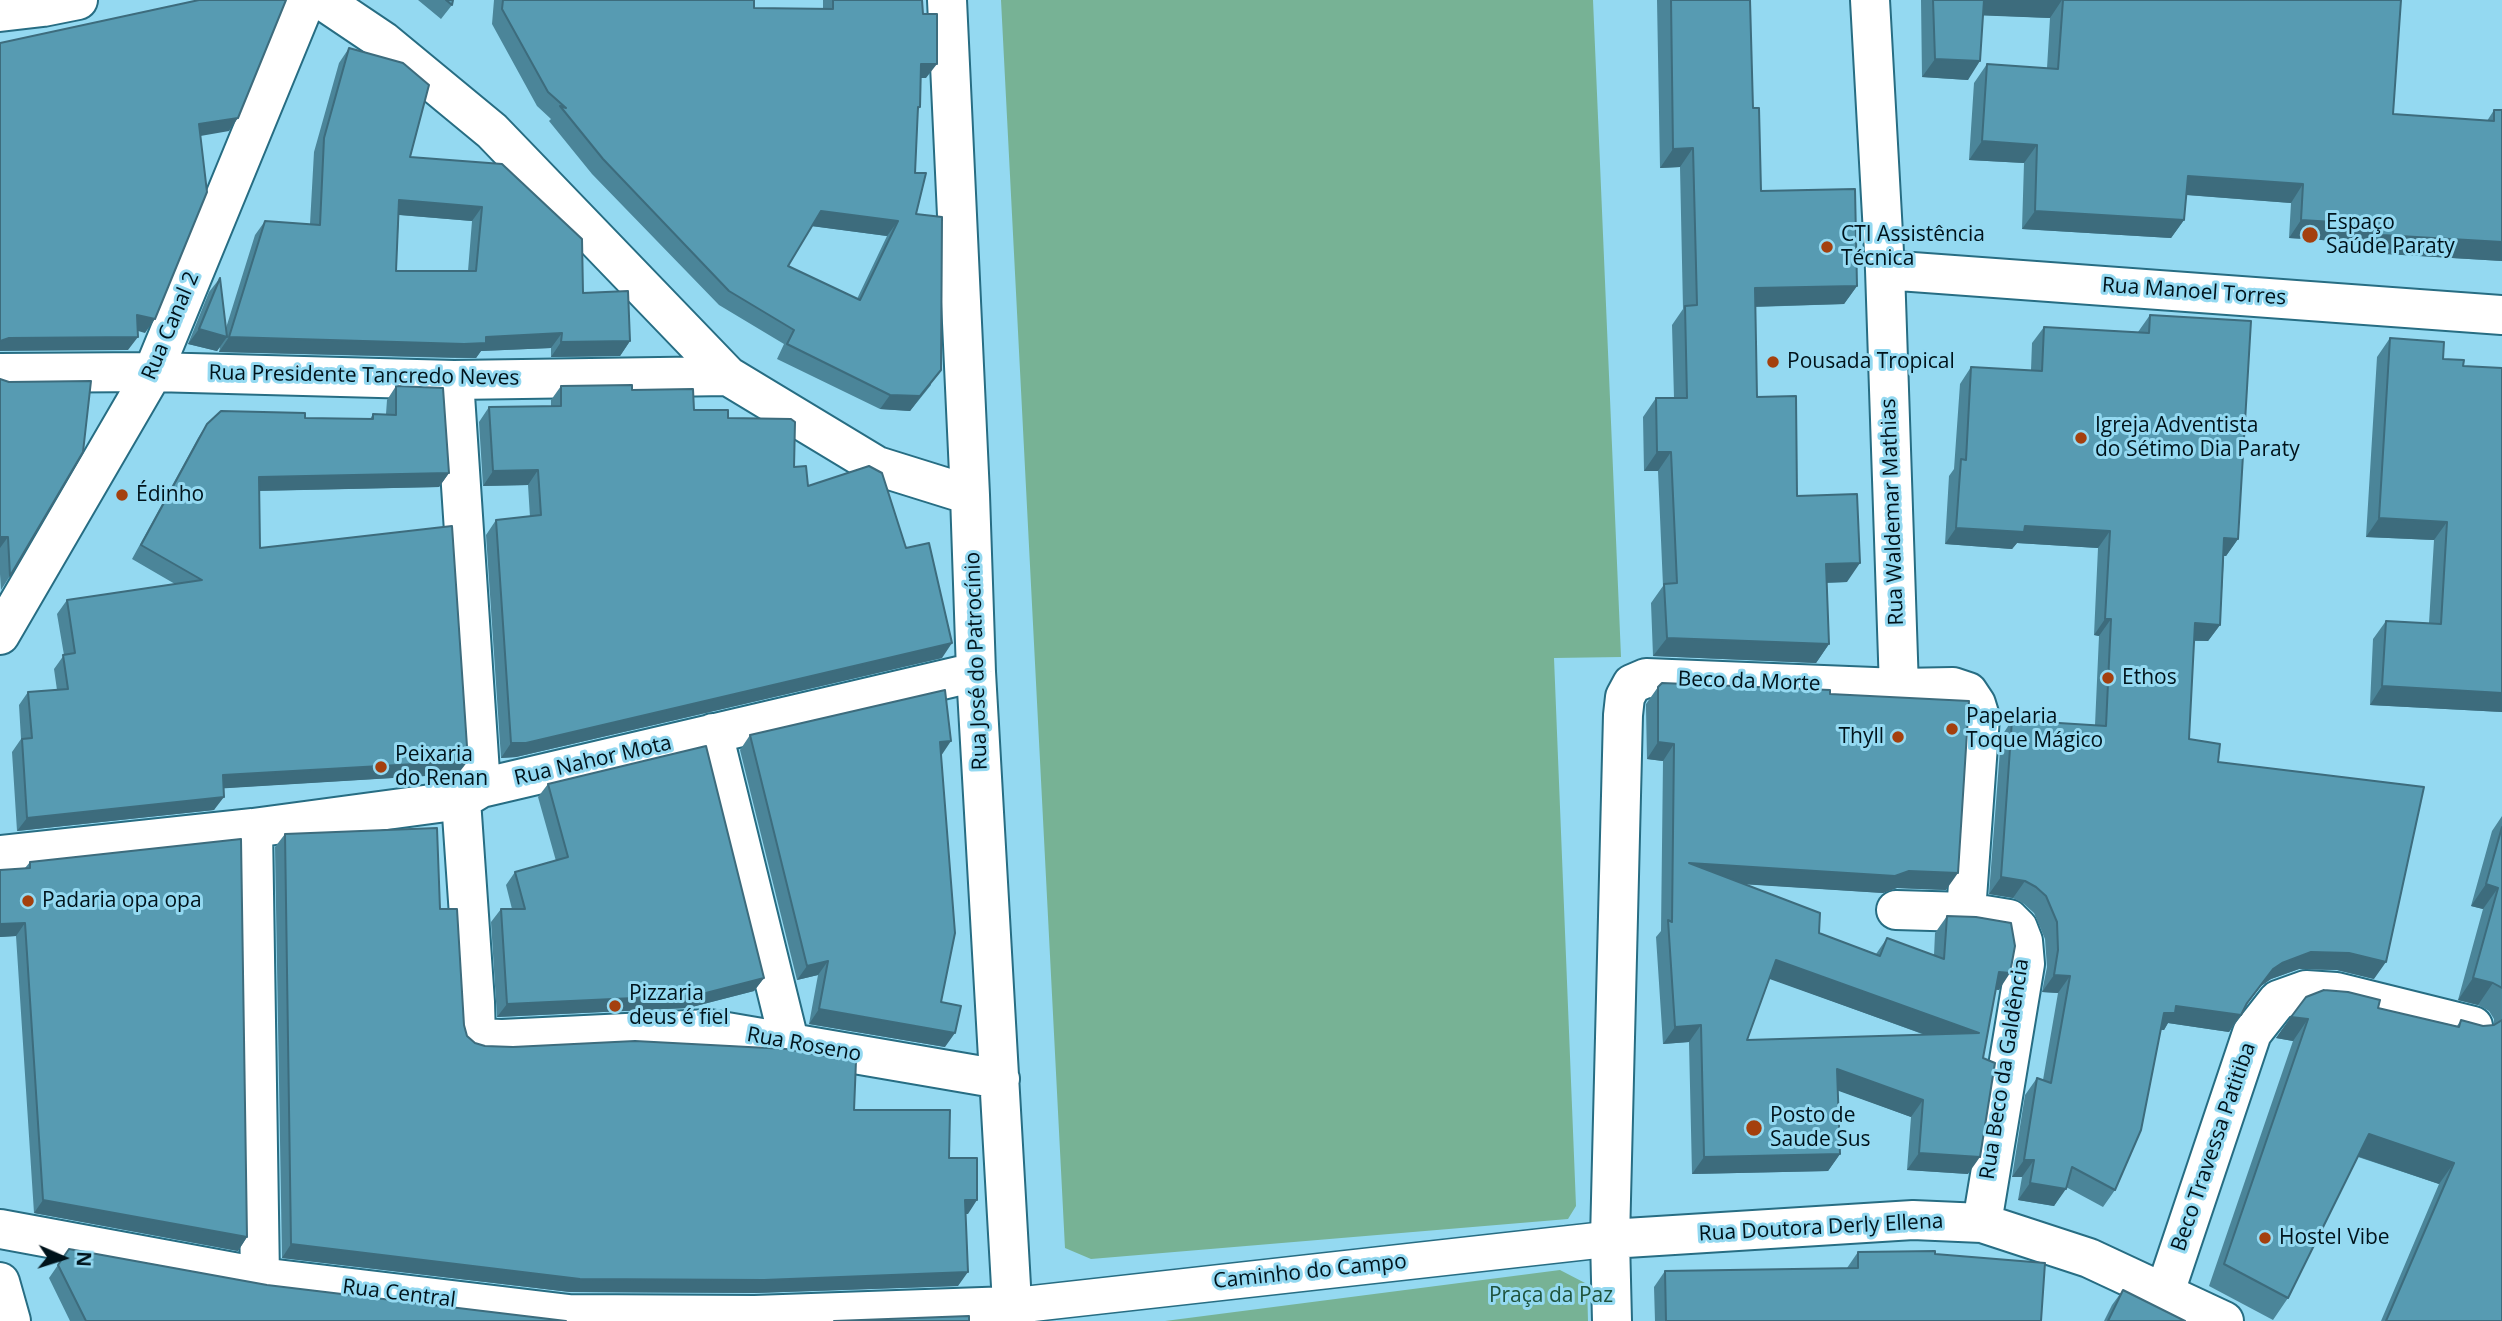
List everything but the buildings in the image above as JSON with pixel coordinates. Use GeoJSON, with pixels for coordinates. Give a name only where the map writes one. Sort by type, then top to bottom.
{"type":"FeatureCollection","features":[{"type":"Feature","properties":{"kind":"street"},"geometry":{"type":"LineString","coordinates":[[0,12],[78,0]]}},
{"type":"Feature","properties":{"kind":"street","name":"Rua Canal 2"},"geometry":{"type":"LineString","coordinates":[[0,635],[153,372],[306,0]]}},
{"type":"Feature","properties":{"kind":"street"},"geometry":{"type":"LineString","coordinates":[[322,0],[383,41],[492,131],[728,376],[877,466],[970,495]]}},
{"type":"Feature","properties":{"kind":"street","name":"Rua José do Patrocínio"},"geometry":{"type":"LineString","coordinates":[[947,0],[976,671],[1012,1313]]}},
{"type":"Feature","properties":{"kind":"street","name":"Rua Waldemar Mathias"},"geometry":{"type":"LineString","coordinates":[[1870,0],[1885,270],[1899,688]]}},
{"type":"Feature","properties":{"kind":"street","name":"Rua Manoel Torres"},"geometry":{"type":"LineString","coordinates":[[1885,270],[2502,315]]}},
{"type":"Feature","properties":{"kind":"street","name":"Rua Presidente Tancredo Neves"},"geometry":{"type":"LineString","coordinates":[[0,373],[153,372],[454,380],[728,376]]}},
{"type":"Feature","properties":{"kind":"street"},"geometry":{"type":"LineString","coordinates":[[454,380],[471,794]]}},
{"type":"Feature","properties":{"kind":"street","name":"Rua Nahor Mota"},"geometry":{"type":"LineString","coordinates":[[0,855],[253,828],[471,794],[976,671]]}},
{"type":"Feature","properties":{"kind":"street","name":"Beco da Morte"},"geometry":{"type":"LineString","coordinates":[[1612,1321],[1610,1239],[1622,715],[1625,697],[1632,684],[1646,678],[1899,688]]}},
{"type":"Feature","properties":{"kind":"street"},"geometry":{"type":"LineString","coordinates":[[1899,688],[1953,687],[1968,692],[1976,704],[1979,717],[1966,912]]}},
{"type":"Feature","properties":{"kind":"street"},"geometry":{"type":"LineString","coordinates":[[713,733],[789,1041]]}},
{"type":"Feature","properties":{"kind":"street","name":"Rua Roseno"},"geometry":{"type":"LineString","coordinates":[[471,794],[476,1038],[709,1029],[1000,1079]]}},
{"type":"Feature","properties":{"kind":"street"},"geometry":{"type":"LineString","coordinates":[[253,828],[260,1277]]}},
{"type":"Feature","properties":{"kind":"street","name":"Rua Beco da Galdência"},"geometry":{"type":"LineString","coordinates":[[1896,910],[1966,912],[2009,919],[2018,928],[2023,942],[2025,964],[1982,1223]]}},
{"type":"Feature","properties":{"kind":"street","name":"Beco Travessa Patitiba"},"geometry":{"type":"LineString","coordinates":[[2165,1292],[2252,1033],[2278,999],[2305,990],[2336,992],[2473,1026]]}},
{"type":"Feature","properties":{"kind":"street","name":"Rua Doutora Derly Ellena"},"geometry":{"type":"LineString","coordinates":[[1610,1239],[1913,1220],[1982,1223],[2090,1258],[2224,1321]]}},
{"type":"Feature","properties":{"kind":"street","name":"Rua Central"},"geometry":{"type":"LineString","coordinates":[[0,1228],[260,1277],[569,1314],[1012,1313]]}},
{"type":"Feature","properties":{"kind":"street","name":"Caminho do Campo"},"geometry":{"type":"LineString","coordinates":[[1012,1313],[1610,1239]]}},
{"type":"Feature","properties":{"kind":"street"},"geometry":{"type":"LineString","coordinates":[[0,1282],[11,1321]]}},
{"type":"Feature","properties":{"kind":"green space"},"geometry":{"type":"Polygon","coordinates":[[[1001,0],[1593,0],[1621,657],[1554,658],[1576,1206],[1568,1219],[1091,1259],[1065,1248],[1001,0]]]}},
{"type":"Feature","properties":{"kind":"green space","name":"Praça da Paz"},"geometry":{"type":"Polygon","coordinates":[[[1560,1270],[1587,1284],[1588,1321],[1165,1321],[1560,1270]]]}},
{"type":"Feature","properties":{"kind":"place","name":"Espaço Saúde Paraty"},"geometry":{"type":"Point","coordinates":[2310,235]}},
{"type":"Feature","properties":{"kind":"place","name":"CTI Assistência Técnica"},"geometry":{"type":"Point","coordinates":[1827,247]}},
{"type":"Feature","properties":{"kind":"place","name":"Pousada Tropical"},"geometry":{"type":"Point","coordinates":[1773,362]}},
{"type":"Feature","properties":{"kind":"place","name":"Igreja Adventista do Sétimo Dia Paraty"},"geometry":{"type":"Point","coordinates":[2081,438]}},
{"type":"Feature","properties":{"kind":"place","name":"Édinho"},"geometry":{"type":"Point","coordinates":[122,495]}},
{"type":"Feature","properties":{"kind":"place","name":"Ethos"},"geometry":{"type":"Point","coordinates":[2108,678]}},
{"type":"Feature","properties":{"kind":"place","name":"Papelaria Toque Mágico"},"geometry":{"type":"Point","coordinates":[1952,729]}},
{"type":"Feature","properties":{"kind":"place","name":"Thyll"},"geometry":{"type":"Point","coordinates":[1898,737]}},
{"type":"Feature","properties":{"kind":"place","name":"Peixaria do Renan"},"geometry":{"type":"Point","coordinates":[381,767]}},
{"type":"Feature","properties":{"kind":"place","name":"Padaria opa opa"},"geometry":{"type":"Point","coordinates":[28,901]}},
{"type":"Feature","properties":{"kind":"place","name":"Pizzaria deus é fiel"},"geometry":{"type":"Point","coordinates":[615,1006]}},
{"type":"Feature","properties":{"kind":"place","name":"Posto de Saude Sus"},"geometry":{"type":"Point","coordinates":[1754,1128]}},
{"type":"Feature","properties":{"kind":"place","name":"Hostel Vibe"},"geometry":{"type":"Point","coordinates":[2265,1238]}}]}
